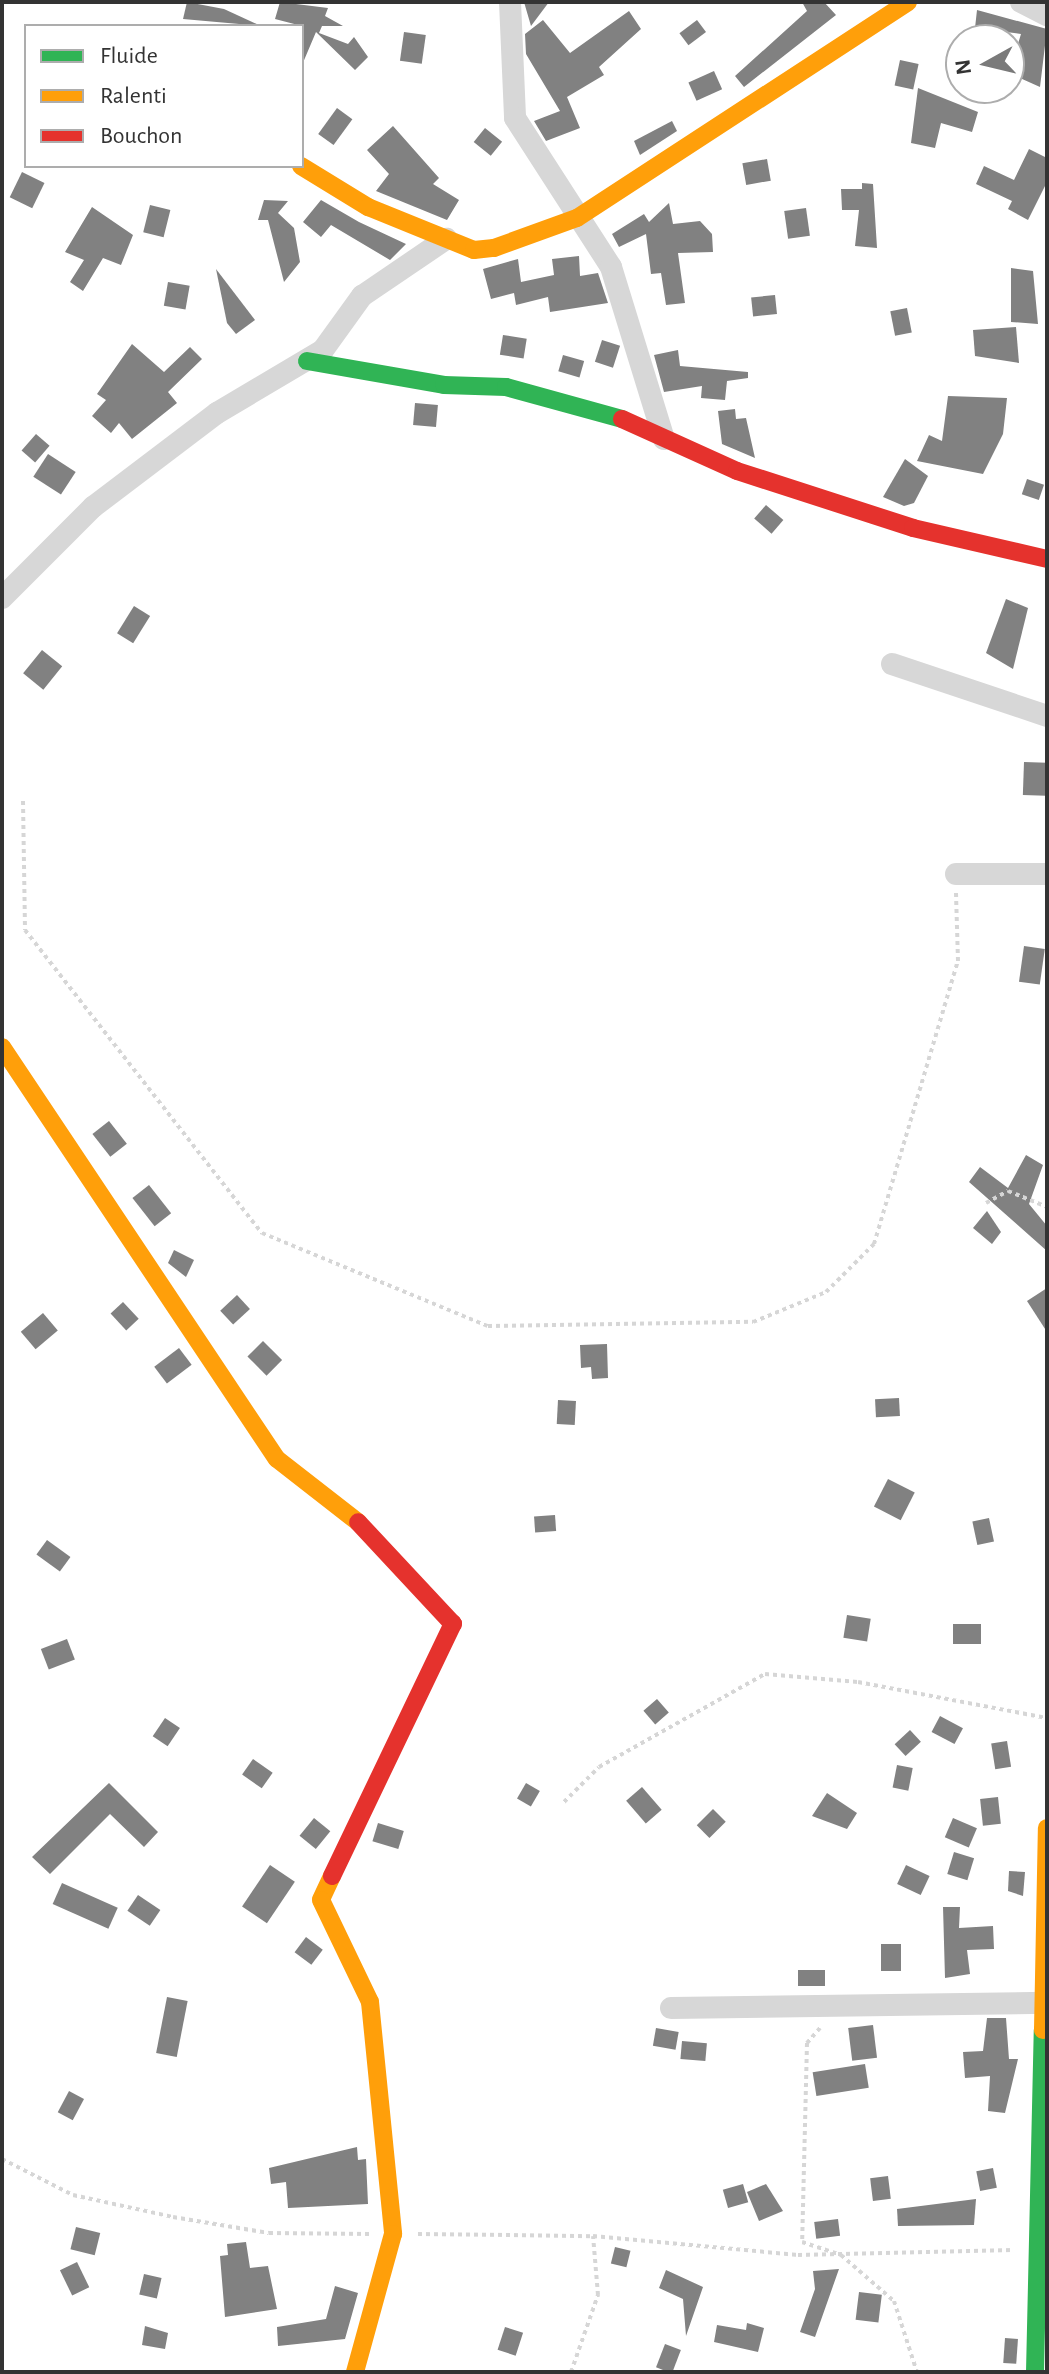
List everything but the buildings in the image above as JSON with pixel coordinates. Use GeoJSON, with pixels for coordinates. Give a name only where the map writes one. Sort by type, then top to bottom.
{"type":"FeatureCollection","features":[{"type":"Feature","properties":{"kind":"street"},"geometry":{"type":"LineString","coordinates":[[510,2],[515,118],[611,267],[664,439]]}},
{"type":"Feature","properties":{"kind":"street"},"geometry":{"type":"LineString","coordinates":[[304,168],[346,197],[446,239],[485,250],[577,218],[908,2]]}},
{"type":"Feature","properties":{"kind":"street"},"geometry":{"type":"LineString","coordinates":[[1021,2],[1047,15]]}},
{"type":"Feature","properties":{"kind":"street"},"geometry":{"type":"LineString","coordinates":[[2,598],[93,507],[217,413],[323,350],[362,296],[446,239]]}},
{"type":"Feature","properties":{"kind":"street"},"geometry":{"type":"LineString","coordinates":[[307,361],[444,385],[506,387],[606,412],[664,439],[913,528],[1047,559]]}},
{"type":"Feature","properties":{"kind":"street"},"geometry":{"type":"LineString","coordinates":[[892,664],[1047,716]]}},
{"type":"Feature","properties":{"kind":"street"},"geometry":{"type":"LineString","coordinates":[[956,874],[1047,874]]}},
{"type":"Feature","properties":{"kind":"street"},"geometry":{"type":"LineString","coordinates":[[2,1047],[277,1459],[373,1534],[453,1624],[321,1900],[370,2002],[393,2234],[355,2372]]}},
{"type":"Feature","properties":{"kind":"street"},"geometry":{"type":"LineString","coordinates":[[1035,2372],[1035,2249],[1047,1828]]}},
{"type":"Feature","properties":{"kind":"street"},"geometry":{"type":"LineString","coordinates":[[671,2008],[1044,2004]]}},
{"type":"Feature","properties":{"kind":"path"},"geometry":{"type":"LineString","coordinates":[[23,801],[25,930],[262,1233],[488,1326],[753,1322],[826,1292],[874,1244],[958,961],[956,874]]}},
{"type":"Feature","properties":{"kind":"path"},"geometry":{"type":"LineString","coordinates":[[986,1203],[1008,1191],[1047,1207]]}},
{"type":"Feature","properties":{"kind":"path"},"geometry":{"type":"LineString","coordinates":[[564,1802],[599,1767],[765,1674],[858,1682],[1047,1718]]}},
{"type":"Feature","properties":{"kind":"path"},"geometry":{"type":"LineString","coordinates":[[837,2008],[807,2043],[802,2242],[841,2255],[894,2301],[917,2372]]}},
{"type":"Feature","properties":{"kind":"path"},"geometry":{"type":"LineString","coordinates":[[2,2159],[73,2195],[173,2217],[269,2233],[593,2236],[841,2255],[1035,2249]]}},
{"type":"Feature","properties":{"kind":"path"},"geometry":{"type":"LineString","coordinates":[[571,2372],[598,2295],[593,2236]]}},
{"type":"Feature","properties":{"kind":"traffic: fast"},"geometry":{"type":"LineString","coordinates":[[307,361],[444,385],[506,387],[622,419]]}},
{"type":"Feature","properties":{"kind":"traffic: fast"},"geometry":{"type":"LineString","coordinates":[[1035,2372],[1043,2030]]}},
{"type":"Feature","properties":{"kind":"traffic: slow"},"geometry":{"type":"LineString","coordinates":[[304,168],[368,207],[474,250],[494,248],[577,218],[908,2]]}},
{"type":"Feature","properties":{"kind":"traffic: slow"},"geometry":{"type":"LineString","coordinates":[[2,1047],[277,1459],[358,1522]]}},
{"type":"Feature","properties":{"kind":"traffic: slow"},"geometry":{"type":"LineString","coordinates":[[1043,2030],[1047,1828]]}},
{"type":"Feature","properties":{"kind":"traffic: slow"},"geometry":{"type":"LineString","coordinates":[[332,1876],[321,1900],[370,2002],[393,2234],[355,2372]]}},
{"type":"Feature","properties":{"kind":"traffic: jam"},"geometry":{"type":"LineString","coordinates":[[622,419],[737,471],[913,528],[1047,559]]}},
{"type":"Feature","properties":{"kind":"traffic: jam"},"geometry":{"type":"LineString","coordinates":[[332,1876],[453,1624],[358,1522]]}}]}
